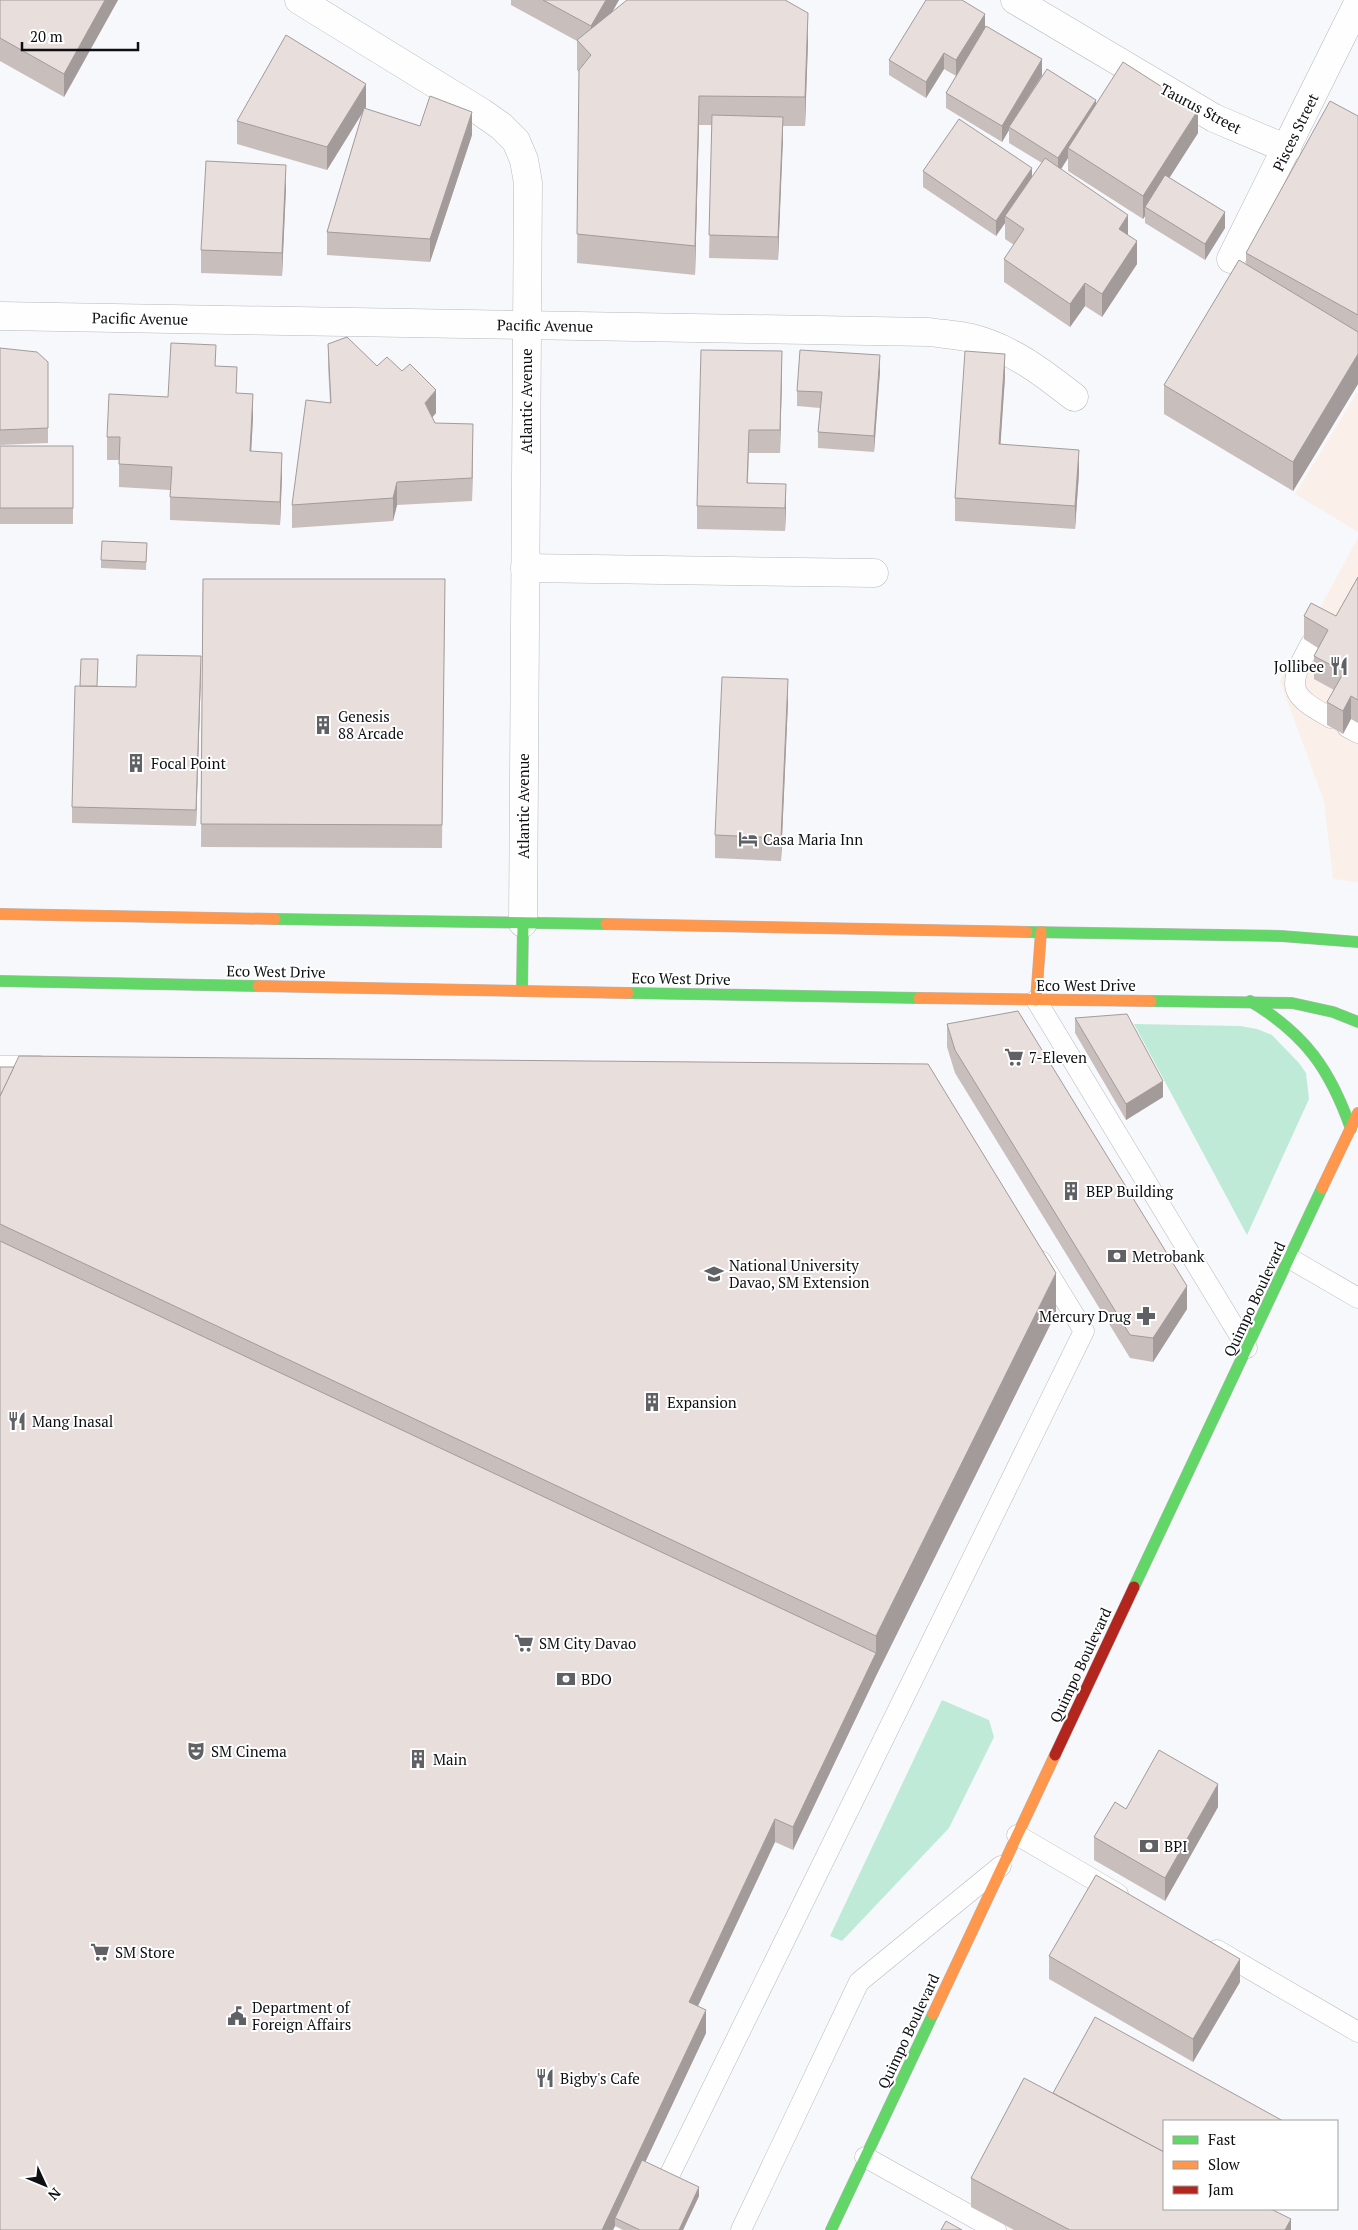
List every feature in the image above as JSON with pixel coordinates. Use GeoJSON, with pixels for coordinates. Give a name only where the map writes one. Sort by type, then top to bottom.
{"type":"FeatureCollection","features":[{"type":"Feature","properties":{"kind":"street","name":"Atlantic Avenue"},"geometry":{"type":"LineString","coordinates":[[299,0],[481,112],[516,141],[524,160],[528,183],[523,923]]}},
{"type":"Feature","properties":{"kind":"street","name":"Taurus Street"},"geometry":{"type":"LineString","coordinates":[[1015,0],[1214,118],[1287,149]]}},
{"type":"Feature","properties":{"kind":"street","name":"Pisces Street"},"geometry":{"type":"LineString","coordinates":[[1231,259],[1358,4]]}},
{"type":"Feature","properties":{"kind":"street","name":"Pacific Avenue"},"geometry":{"type":"LineString","coordinates":[[0,316],[929,332],[971,338],[1008,351],[1040,370],[1074,397]]}},
{"type":"Feature","properties":{"kind":"street"},"geometry":{"type":"LineString","coordinates":[[525,568],[874,573]]}},
{"type":"Feature","properties":{"kind":"street"},"geometry":{"type":"LineString","coordinates":[[0,914],[1281,936],[1358,942]]}},
{"type":"Feature","properties":{"kind":"street"},"geometry":{"type":"LineString","coordinates":[[522,991],[523,923]]}},
{"type":"Feature","properties":{"kind":"street"},"geometry":{"type":"LineString","coordinates":[[1036,1000],[1041,932]]}},
{"type":"Feature","properties":{"kind":"street","name":"Eco West Drive"},"geometry":{"type":"LineString","coordinates":[[0,981],[1036,1000],[1250,1000],[1292,1003],[1333,1012],[1358,1022]]}},
{"type":"Feature","properties":{"kind":"street"},"geometry":{"type":"LineString","coordinates":[[1250,1000],[1282,1020],[1296,1032],[1320,1060],[1339,1093],[1350,1129]]}},
{"type":"Feature","properties":{"kind":"street","name":"Quimpo Boulevard"},"geometry":{"type":"LineString","coordinates":[[831,2230],[1358,1113]]}},
{"type":"Feature","properties":{"kind":"lane"},"geometry":{"type":"LineString","coordinates":[[1311,643],[1299,664],[1294,685],[1297,694],[1302,701],[1346,726]]}},
{"type":"Feature","properties":{"kind":"lane"},"geometry":{"type":"LineString","coordinates":[[1036,1000],[1247,1348]]}},
{"type":"Feature","properties":{"kind":"lane"},"geometry":{"type":"LineString","coordinates":[[0,1066],[59,1066]]}},
{"type":"Feature","properties":{"kind":"lane"},"geometry":{"type":"LineString","coordinates":[[667,2180],[1084,1332],[1033,1248]]}},
{"type":"Feature","properties":{"kind":"lane"},"geometry":{"type":"LineString","coordinates":[[1290,1258],[1358,1298]]}},
{"type":"Feature","properties":{"kind":"lane"},"geometry":{"type":"LineString","coordinates":[[1017,1835],[1136,1904]]}},
{"type":"Feature","properties":{"kind":"lane"},"geometry":{"type":"LineString","coordinates":[[741,2230],[860,1982],[1002,1865]]}},
{"type":"Feature","properties":{"kind":"lane"},"geometry":{"type":"LineString","coordinates":[[1204,1943],[1358,2032]]}},
{"type":"Feature","properties":{"kind":"lane"},"geometry":{"type":"LineString","coordinates":[[865,2157],[996,2230]]}},
{"type":"Feature","properties":{"kind":"shaded area"},"geometry":{"type":"Polygon","coordinates":[[[1358,391],[1358,532],[1295,494],[1358,391]]]}},
{"type":"Feature","properties":{"kind":"shaded area"},"geometry":{"type":"Polygon","coordinates":[[[1358,538],[1358,882],[1333,879],[1324,801],[1280,681],[1358,538]]]}},
{"type":"Feature","properties":{"kind":"green space"},"geometry":{"type":"Polygon","coordinates":[[[1134,1024],[1240,1026],[1257,1029],[1272,1035],[1306,1073],[1309,1099],[1247,1235],[1134,1024]]]}},
{"type":"Feature","properties":{"kind":"green space"},"geometry":{"type":"Polygon","coordinates":[[[942,1700],[989,1720],[994,1737],[949,1828],[842,1941],[830,1936],[942,1700]]]}},
{"type":"Feature","properties":{"kind":"building"},"geometry":{"type":"Polygon","coordinates":[[[0,0],[105,0],[64,74],[0,38],[0,0]]]}},
{"type":"Feature","properties":{"kind":"building"},"geometry":{"type":"Polygon","coordinates":[[[543,0],[606,0],[591,26],[543,0]]]}},
{"type":"Feature","properties":{"kind":"building"},"geometry":{"type":"Polygon","coordinates":[[[627,0],[785,0],[808,13],[805,97],[699,96],[695,246],[577,234],[579,70],[591,55],[577,40],[627,0]]]}},
{"type":"Feature","properties":{"kind":"building"},"geometry":{"type":"Polygon","coordinates":[[[926,0],[962,0],[985,14],[956,60],[944,53],[926,82],[889,60],[926,0]]]}},
{"type":"Feature","properties":{"kind":"building"},"geometry":{"type":"Polygon","coordinates":[[[986,26],[1042,59],[1002,126],[946,93],[986,26]]]}},
{"type":"Feature","properties":{"kind":"building"},"geometry":{"type":"Polygon","coordinates":[[[286,35],[366,84],[327,147],[237,121],[286,35]]]}},
{"type":"Feature","properties":{"kind":"building"},"geometry":{"type":"Polygon","coordinates":[[[1123,62],[1198,110],[1143,196],[1068,148],[1123,62]]]}},
{"type":"Feature","properties":{"kind":"building"},"geometry":{"type":"Polygon","coordinates":[[[1047,69],[1096,100],[1058,158],[1009,127],[1047,69]]]}},
{"type":"Feature","properties":{"kind":"building"},"geometry":{"type":"Polygon","coordinates":[[[430,96],[472,112],[430,239],[327,232],[364,108],[420,126],[430,96]]]}},
{"type":"Feature","properties":{"kind":"building"},"geometry":{"type":"Polygon","coordinates":[[[1330,101],[1358,116],[1358,315],[1246,253],[1330,101]]]}},
{"type":"Feature","properties":{"kind":"building"},"geometry":{"type":"Polygon","coordinates":[[[712,115],[783,117],[778,237],[709,235],[712,115]]]}},
{"type":"Feature","properties":{"kind":"building"},"geometry":{"type":"Polygon","coordinates":[[[959,119],[1032,168],[996,221],[923,171],[959,119]]]}},
{"type":"Feature","properties":{"kind":"building"},"geometry":{"type":"Polygon","coordinates":[[[1045,158],[1128,215],[1119,229],[1137,241],[1102,294],[1085,283],[1070,304],[1004,259],[1024,229],[1005,216],[1045,158]]]}},
{"type":"Feature","properties":{"kind":"building"},"geometry":{"type":"Polygon","coordinates":[[[206,161],[286,165],[282,253],[201,250],[206,161]]]}},
{"type":"Feature","properties":{"kind":"building"},"geometry":{"type":"Polygon","coordinates":[[[1165,175],[1225,212],[1205,244],[1145,207],[1165,175]]]}},
{"type":"Feature","properties":{"kind":"building"},"geometry":{"type":"Polygon","coordinates":[[[1239,260],[1358,332],[1358,354],[1293,462],[1164,385],[1239,260]]]}},
{"type":"Feature","properties":{"kind":"building"},"geometry":{"type":"Polygon","coordinates":[[[347,337],[377,366],[387,357],[402,371],[410,364],[436,390],[425,403],[435,423],[473,424],[472,478],[397,482],[393,498],[292,505],[306,400],[331,403],[328,344],[347,337]]]}},
{"type":"Feature","properties":{"kind":"building"},"geometry":{"type":"Polygon","coordinates":[[[171,343],[216,345],[215,366],[237,367],[236,393],[253,394],[250,451],[282,453],[280,502],[170,497],[172,467],[119,464],[120,437],[107,437],[109,394],[168,397],[171,343]]]}},
{"type":"Feature","properties":{"kind":"building"},"geometry":{"type":"Polygon","coordinates":[[[0,348],[37,352],[48,362],[48,428],[0,430],[0,348]]]}},
{"type":"Feature","properties":{"kind":"building"},"geometry":{"type":"Polygon","coordinates":[[[701,350],[782,351],[780,430],[749,430],[747,483],[786,484],[785,508],[697,506],[701,350]]]}},
{"type":"Feature","properties":{"kind":"building"},"geometry":{"type":"Polygon","coordinates":[[[800,350],[880,355],[874,436],[818,432],[822,392],[797,391],[800,350]]]}},
{"type":"Feature","properties":{"kind":"building"},"geometry":{"type":"Polygon","coordinates":[[[965,351],[1005,354],[999,444],[1079,450],[1075,506],[955,498],[965,351]]]}},
{"type":"Feature","properties":{"kind":"building"},"geometry":{"type":"Polygon","coordinates":[[[0,446],[73,446],[73,508],[0,508],[0,446]]]}},
{"type":"Feature","properties":{"kind":"building"},"geometry":{"type":"Polygon","coordinates":[[[102,541],[147,543],[146,562],[101,560],[102,541]]]}},
{"type":"Feature","properties":{"kind":"building","name":"Jollibee"},"geometry":{"type":"Polygon","coordinates":[[[1358,577],[1358,700],[1351,696],[1343,711],[1327,702],[1344,672],[1314,656],[1328,630],[1304,616],[1311,603],[1336,616],[1358,577]]]}},
{"type":"Feature","properties":{"kind":"building","name":"Genesis 88 Arcade"},"geometry":{"type":"Polygon","coordinates":[[[203,579],[445,579],[442,825],[201,824],[203,579]]]}},
{"type":"Feature","properties":{"kind":"building","name":"Focal Point"},"geometry":{"type":"Polygon","coordinates":[[[137,655],[201,656],[196,810],[72,807],[75,686],[136,687],[137,655]]]}},
{"type":"Feature","properties":{"kind":"building"},"geometry":{"type":"Polygon","coordinates":[[[81,659],[98,659],[97,686],[80,686],[81,659]]]}},
{"type":"Feature","properties":{"kind":"building"},"geometry":{"type":"Polygon","coordinates":[[[722,677],[788,679],[781,838],[715,835],[722,677]]]}},
{"type":"Feature","properties":{"kind":"building","name":"BEP Building"},"geometry":{"type":"Polygon","coordinates":[[[1018,1011],[1187,1286],[1153,1338],[1130,1335],[955,1050],[947,1024],[1018,1011]]]}},
{"type":"Feature","properties":{"kind":"building"},"geometry":{"type":"Polygon","coordinates":[[[1127,1014],[1163,1081],[1126,1104],[1075,1018],[1127,1014]]]}},
{"type":"Feature","properties":{"kind":"building","name":"Expansion"},"geometry":{"type":"Polygon","coordinates":[[[19,1056],[928,1064],[1056,1273],[876,1636],[0,1224],[0,1096],[19,1056]]]}},
{"type":"Feature","properties":{"kind":"building"},"geometry":{"type":"Polygon","coordinates":[[[0,1067],[14,1067],[0,1096],[0,1067]]]}},
{"type":"Feature","properties":{"kind":"building","name":"Main"},"geometry":{"type":"Polygon","coordinates":[[[0,1241],[876,1653],[793,1827],[775,1819],[689,2002],[706,2010],[602,2230],[0,2230],[0,1241]]]}},
{"type":"Feature","properties":{"kind":"building","name":"BPI"},"geometry":{"type":"Polygon","coordinates":[[[1159,1750],[1218,1784],[1165,1878],[1094,1837],[1115,1802],[1126,1809],[1159,1750]]]}},
{"type":"Feature","properties":{"kind":"building"},"geometry":{"type":"Polygon","coordinates":[[[1096,1875],[1240,1959],[1193,2039],[1049,1956],[1096,1875]]]}},
{"type":"Feature","properties":{"kind":"building"},"geometry":{"type":"Polygon","coordinates":[[[1095,2017],[1281,2120],[1163,2120],[1163,2151],[1053,2093],[1095,2017]]]}},
{"type":"Feature","properties":{"kind":"building"},"geometry":{"type":"Polygon","coordinates":[[[1024,2078],[1163,2151],[1163,2210],[1273,2210],[1291,2219],[1285,2230],[1070,2230],[971,2178],[1024,2078]]]}},
{"type":"Feature","properties":{"kind":"building"},"geometry":{"type":"Polygon","coordinates":[[[642,2160],[699,2187],[679,2230],[640,2230],[615,2218],[642,2160]]]}},
{"type":"Feature","properties":{"kind":"building"},"geometry":{"type":"Polygon","coordinates":[[[946,2221],[962,2230],[941,2230],[946,2221]]]}},
{"type":"Feature","properties":{"kind":"traffic: fast"},"geometry":{"type":"LineString","coordinates":[[275,919],[606,924]]}},
{"type":"Feature","properties":{"kind":"traffic: fast"},"geometry":{"type":"LineString","coordinates":[[522,991],[523,923]]}},
{"type":"Feature","properties":{"kind":"traffic: fast"},"geometry":{"type":"LineString","coordinates":[[1027,932],[1281,936],[1358,942]]}},
{"type":"Feature","properties":{"kind":"traffic: fast"},"geometry":{"type":"LineString","coordinates":[[0,981],[258,986]]}},
{"type":"Feature","properties":{"kind":"traffic: fast"},"geometry":{"type":"LineString","coordinates":[[628,993],[919,998]]}},
{"type":"Feature","properties":{"kind":"traffic: fast"},"geometry":{"type":"LineString","coordinates":[[1151,1001],[1292,1003],[1333,1012],[1358,1022]]}},
{"type":"Feature","properties":{"kind":"traffic: fast"},"geometry":{"type":"LineString","coordinates":[[1250,1001],[1286,1026],[1313,1055],[1334,1088],[1351,1129]]}},
{"type":"Feature","properties":{"kind":"traffic: fast"},"geometry":{"type":"LineString","coordinates":[[1134,1587],[1322,1188]]}},
{"type":"Feature","properties":{"kind":"traffic: fast"},"geometry":{"type":"LineString","coordinates":[[831,2230],[933,2014]]}},
{"type":"Feature","properties":{"kind":"traffic: slow"},"geometry":{"type":"LineString","coordinates":[[0,914],[275,919]]}},
{"type":"Feature","properties":{"kind":"traffic: slow"},"geometry":{"type":"LineString","coordinates":[[606,924],[1027,932]]}},
{"type":"Feature","properties":{"kind":"traffic: slow"},"geometry":{"type":"LineString","coordinates":[[1036,1000],[1041,932]]}},
{"type":"Feature","properties":{"kind":"traffic: slow"},"geometry":{"type":"LineString","coordinates":[[258,986],[628,993]]}},
{"type":"Feature","properties":{"kind":"traffic: slow"},"geometry":{"type":"LineString","coordinates":[[919,998],[1151,1001]]}},
{"type":"Feature","properties":{"kind":"traffic: slow"},"geometry":{"type":"LineString","coordinates":[[1322,1188],[1358,1113]]}},
{"type":"Feature","properties":{"kind":"traffic: slow"},"geometry":{"type":"LineString","coordinates":[[933,2014],[1055,1755]]}},
{"type":"Feature","properties":{"kind":"traffic: jam"},"geometry":{"type":"LineString","coordinates":[[1055,1755],[1134,1587]]}},
{"type":"Feature","properties":{"kind":"place","name":"Jollibee"},"geometry":{"type":"Point","coordinates":[1339,666]}},
{"type":"Feature","properties":{"kind":"place","name":"Genesis 88 Arcade"},"geometry":{"type":"Point","coordinates":[323,725]}},
{"type":"Feature","properties":{"kind":"place","name":"Focal Point"},"geometry":{"type":"Point","coordinates":[136,763]}},
{"type":"Feature","properties":{"kind":"place","name":"Casa Maria Inn"},"geometry":{"type":"Point","coordinates":[748,839]}},
{"type":"Feature","properties":{"kind":"place","name":"7-Eleven"},"geometry":{"type":"Point","coordinates":[1014,1057]}},
{"type":"Feature","properties":{"kind":"place","name":"BEP Building"},"geometry":{"type":"Point","coordinates":[1071,1191]}},
{"type":"Feature","properties":{"kind":"place","name":"Metrobank"},"geometry":{"type":"Point","coordinates":[1117,1256]}},
{"type":"Feature","properties":{"kind":"place","name":"National University Davao, SM Extension"},"geometry":{"type":"Point","coordinates":[714,1274]}},
{"type":"Feature","properties":{"kind":"place","name":"Mercury Drug"},"geometry":{"type":"Point","coordinates":[1146,1316]}},
{"type":"Feature","properties":{"kind":"place","name":"Expansion"},"geometry":{"type":"Point","coordinates":[652,1402]}},
{"type":"Feature","properties":{"kind":"place","name":"Mang Inasal"},"geometry":{"type":"Point","coordinates":[17,1421]}},
{"type":"Feature","properties":{"kind":"place","name":"SM City Davao"},"geometry":{"type":"Point","coordinates":[524,1643]}},
{"type":"Feature","properties":{"kind":"place","name":"BDO"},"geometry":{"type":"Point","coordinates":[566,1679]}},
{"type":"Feature","properties":{"kind":"place","name":"SM Cinema"},"geometry":{"type":"Point","coordinates":[196,1751]}},
{"type":"Feature","properties":{"kind":"place","name":"Main"},"geometry":{"type":"Point","coordinates":[418,1759]}},
{"type":"Feature","properties":{"kind":"place","name":"BPI"},"geometry":{"type":"Point","coordinates":[1149,1846]}},
{"type":"Feature","properties":{"kind":"place","name":"SM Store"},"geometry":{"type":"Point","coordinates":[100,1952]}},
{"type":"Feature","properties":{"kind":"place","name":"Department of Foreign Affairs"},"geometry":{"type":"Point","coordinates":[237,2016]}},
{"type":"Feature","properties":{"kind":"place","name":"Bigby's Cafe"},"geometry":{"type":"Point","coordinates":[545,2078]}}]}
